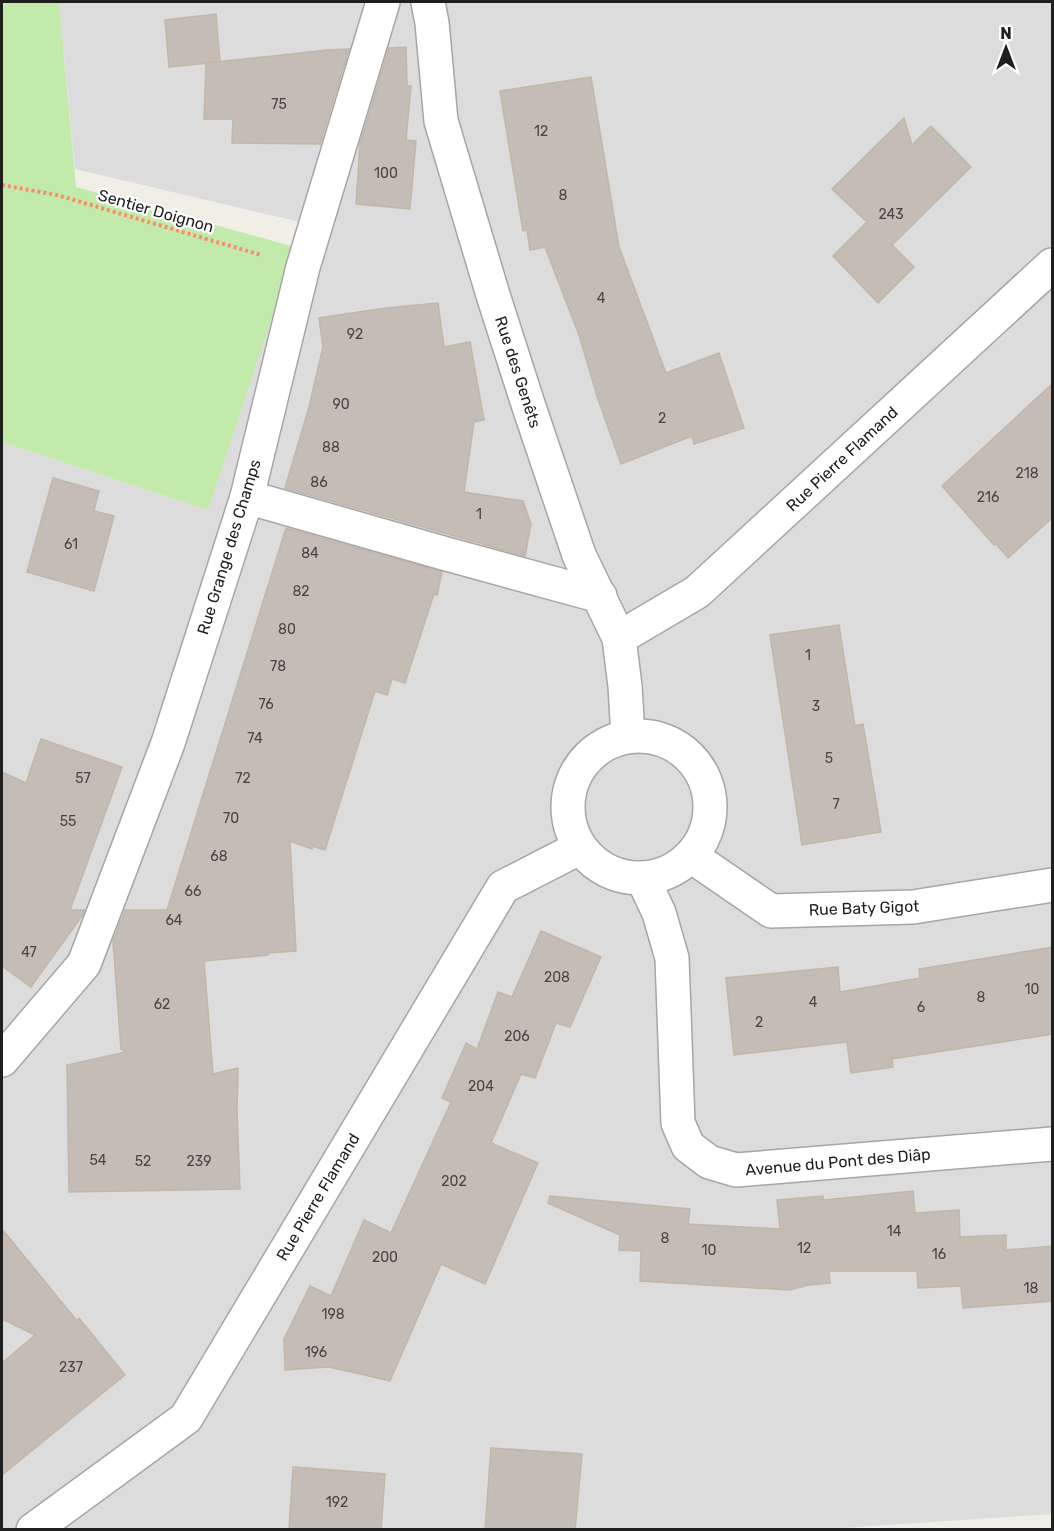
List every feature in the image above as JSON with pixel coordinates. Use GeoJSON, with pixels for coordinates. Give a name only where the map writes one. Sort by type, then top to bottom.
{"type":"FeatureCollection","features":[{"type":"Feature","properties":{"kind":"street","name":"Rue Grange des Champs"},"geometry":{"type":"LineString","coordinates":[[2,1060],[84,964],[168,743],[247,496],[303,267],[383,2]]}},
{"type":"Feature","properties":{"kind":"street","name":"Rue des Genêts"},"geometry":{"type":"LineString","coordinates":[[428,2],[441,121],[529,407],[579,555],[619,638],[628,736]]}},
{"type":"Feature","properties":{"kind":"street","name":"Rue Pierre Flamand"},"geometry":{"type":"LineString","coordinates":[[619,638],[697,592],[1053,266]]}},
{"type":"Feature","properties":{"kind":"street"},"geometry":{"type":"LineString","coordinates":[[247,496],[443,554],[600,596]]}},
{"type":"Feature","properties":{"kind":"street"},"geometry":{"type":"LineString","coordinates":[[628,736],[657,738],[684,751],[703,774],[711,802],[707,831],[691,856],[669,872],[643,879],[607,871],[579,848],[568,821],[568,793],[580,766],[601,747],[628,736]]}},
{"type":"Feature","properties":{"kind":"street","name":"Rue Pierre Flamand"},"geometry":{"type":"LineString","coordinates":[[33,1530],[186,1418],[503,887],[579,848]]}},
{"type":"Feature","properties":{"kind":"street","name":"Rue Baty Gigot"},"geometry":{"type":"LineString","coordinates":[[691,856],[771,911],[913,908],[1053,885]]}},
{"type":"Feature","properties":{"kind":"street","name":"Avenue du Pont des Diâp"},"geometry":{"type":"LineString","coordinates":[[643,879],[658,913],[672,958],[678,1123],[688,1146],[709,1162],[736,1170],[1053,1144]]}},
{"type":"Feature","properties":{"kind":"path","name":"Sentier Doignon"},"geometry":{"type":"LineString","coordinates":[[2,185],[57,195],[303,267]]}},
{"type":"Feature","properties":{"kind":"shaded area"},"geometry":{"type":"Polygon","coordinates":[[[59,2],[1052,2],[1052,1514],[813,1530],[2,1530],[2,442],[208,510],[300,222],[75,169],[59,2]]]}},
{"type":"Feature","properties":{"kind":"green space"},"geometry":{"type":"Polygon","coordinates":[[[2,2],[59,2],[76,187],[295,247],[208,510],[2,442],[2,2]]]}},
{"type":"Feature","properties":{"kind":"building"},"geometry":{"type":"Polygon","coordinates":[[[216,14],[220,62],[169,67],[165,20],[216,14]]]}},
{"type":"Feature","properties":{"kind":"building"},"geometry":{"type":"Polygon","coordinates":[[[406,47],[407,86],[411,86],[406,140],[416,141],[410,209],[356,204],[360,144],[389,48],[406,47]]]}},
{"type":"Feature","properties":{"kind":"building"},"geometry":{"type":"Polygon","coordinates":[[[349,49],[320,144],[232,143],[233,119],[204,119],[206,63],[349,49]]]}},
{"type":"Feature","properties":{"kind":"building"},"geometry":{"type":"Polygon","coordinates":[[[591,77],[619,247],[666,373],[719,353],[744,428],[694,444],[692,436],[621,464],[579,335],[545,247],[530,250],[527,230],[523,231],[500,91],[591,77]]]}},
{"type":"Feature","properties":{"kind":"building"},"geometry":{"type":"Polygon","coordinates":[[[904,118],[912,145],[931,126],[971,167],[892,245],[914,267],[878,303],[833,256],[867,222],[832,189],[904,118]]]}},
{"type":"Feature","properties":{"kind":"building"},"geometry":{"type":"Polygon","coordinates":[[[438,303],[444,347],[470,342],[484,420],[474,422],[464,492],[523,501],[531,524],[525,556],[285,488],[309,407],[323,347],[319,318],[438,303]]]}},
{"type":"Feature","properties":{"kind":"building"},"geometry":{"type":"Polygon","coordinates":[[[1053,383],[1053,517],[1008,558],[942,486],[1053,383]]]}},
{"type":"Feature","properties":{"kind":"building"},"geometry":{"type":"Polygon","coordinates":[[[53,478],[99,491],[94,511],[114,516],[94,591],[27,572],[53,478]]]}},
{"type":"Feature","properties":{"kind":"building"},"geometry":{"type":"Polygon","coordinates":[[[286,528],[442,572],[437,595],[434,594],[405,683],[392,679],[387,695],[375,691],[325,850],[312,846],[312,849],[290,841],[296,951],[204,961],[213,1074],[238,1068],[240,1189],[69,1192],[67,1065],[126,1052],[121,1049],[113,941],[125,910],[167,910],[286,528]]]}},
{"type":"Feature","properties":{"kind":"building"},"geometry":{"type":"Polygon","coordinates":[[[839,625],[855,726],[863,724],[881,832],[802,845],[770,635],[839,625]]]}},
{"type":"Feature","properties":{"kind":"building"},"geometry":{"type":"Polygon","coordinates":[[[41,739],[122,767],[70,910],[84,910],[82,916],[31,987],[2,966],[2,772],[26,783],[41,739]]]}},
{"type":"Feature","properties":{"kind":"building"},"geometry":{"type":"Polygon","coordinates":[[[541,931],[601,957],[570,1027],[556,1023],[535,1078],[521,1074],[491,1143],[538,1163],[485,1284],[441,1264],[390,1381],[329,1367],[285,1370],[284,1339],[310,1286],[331,1296],[364,1220],[391,1233],[451,1102],[442,1098],[466,1043],[477,1049],[498,992],[512,997],[541,931]]]}},
{"type":"Feature","properties":{"kind":"building"},"geometry":{"type":"Polygon","coordinates":[[[1053,947],[1053,1034],[892,1059],[893,1067],[851,1073],[847,1042],[734,1055],[726,978],[838,967],[840,992],[920,978],[919,969],[1053,947]]]}},
{"type":"Feature","properties":{"kind":"building"},"geometry":{"type":"Polygon","coordinates":[[[913,1191],[915,1213],[959,1210],[960,1237],[1006,1235],[1006,1250],[1053,1246],[1053,1301],[963,1308],[961,1286],[918,1288],[917,1271],[829,1271],[830,1283],[808,1285],[790,1290],[640,1281],[641,1251],[619,1250],[620,1235],[548,1203],[550,1196],[690,1209],[688,1224],[780,1229],[777,1200],[823,1196],[823,1200],[913,1191]]]}},
{"type":"Feature","properties":{"kind":"building"},"geometry":{"type":"Polygon","coordinates":[[[2,1229],[77,1321],[79,1318],[125,1375],[2,1475],[2,1363],[35,1335],[2,1319],[2,1229]]]}},
{"type":"Feature","properties":{"kind":"building"},"geometry":{"type":"Polygon","coordinates":[[[491,1448],[582,1454],[575,1530],[485,1530],[491,1448]]]}},
{"type":"Feature","properties":{"kind":"building"},"geometry":{"type":"Polygon","coordinates":[[[293,1467],[385,1474],[381,1530],[289,1530],[293,1467]]]}}]}
